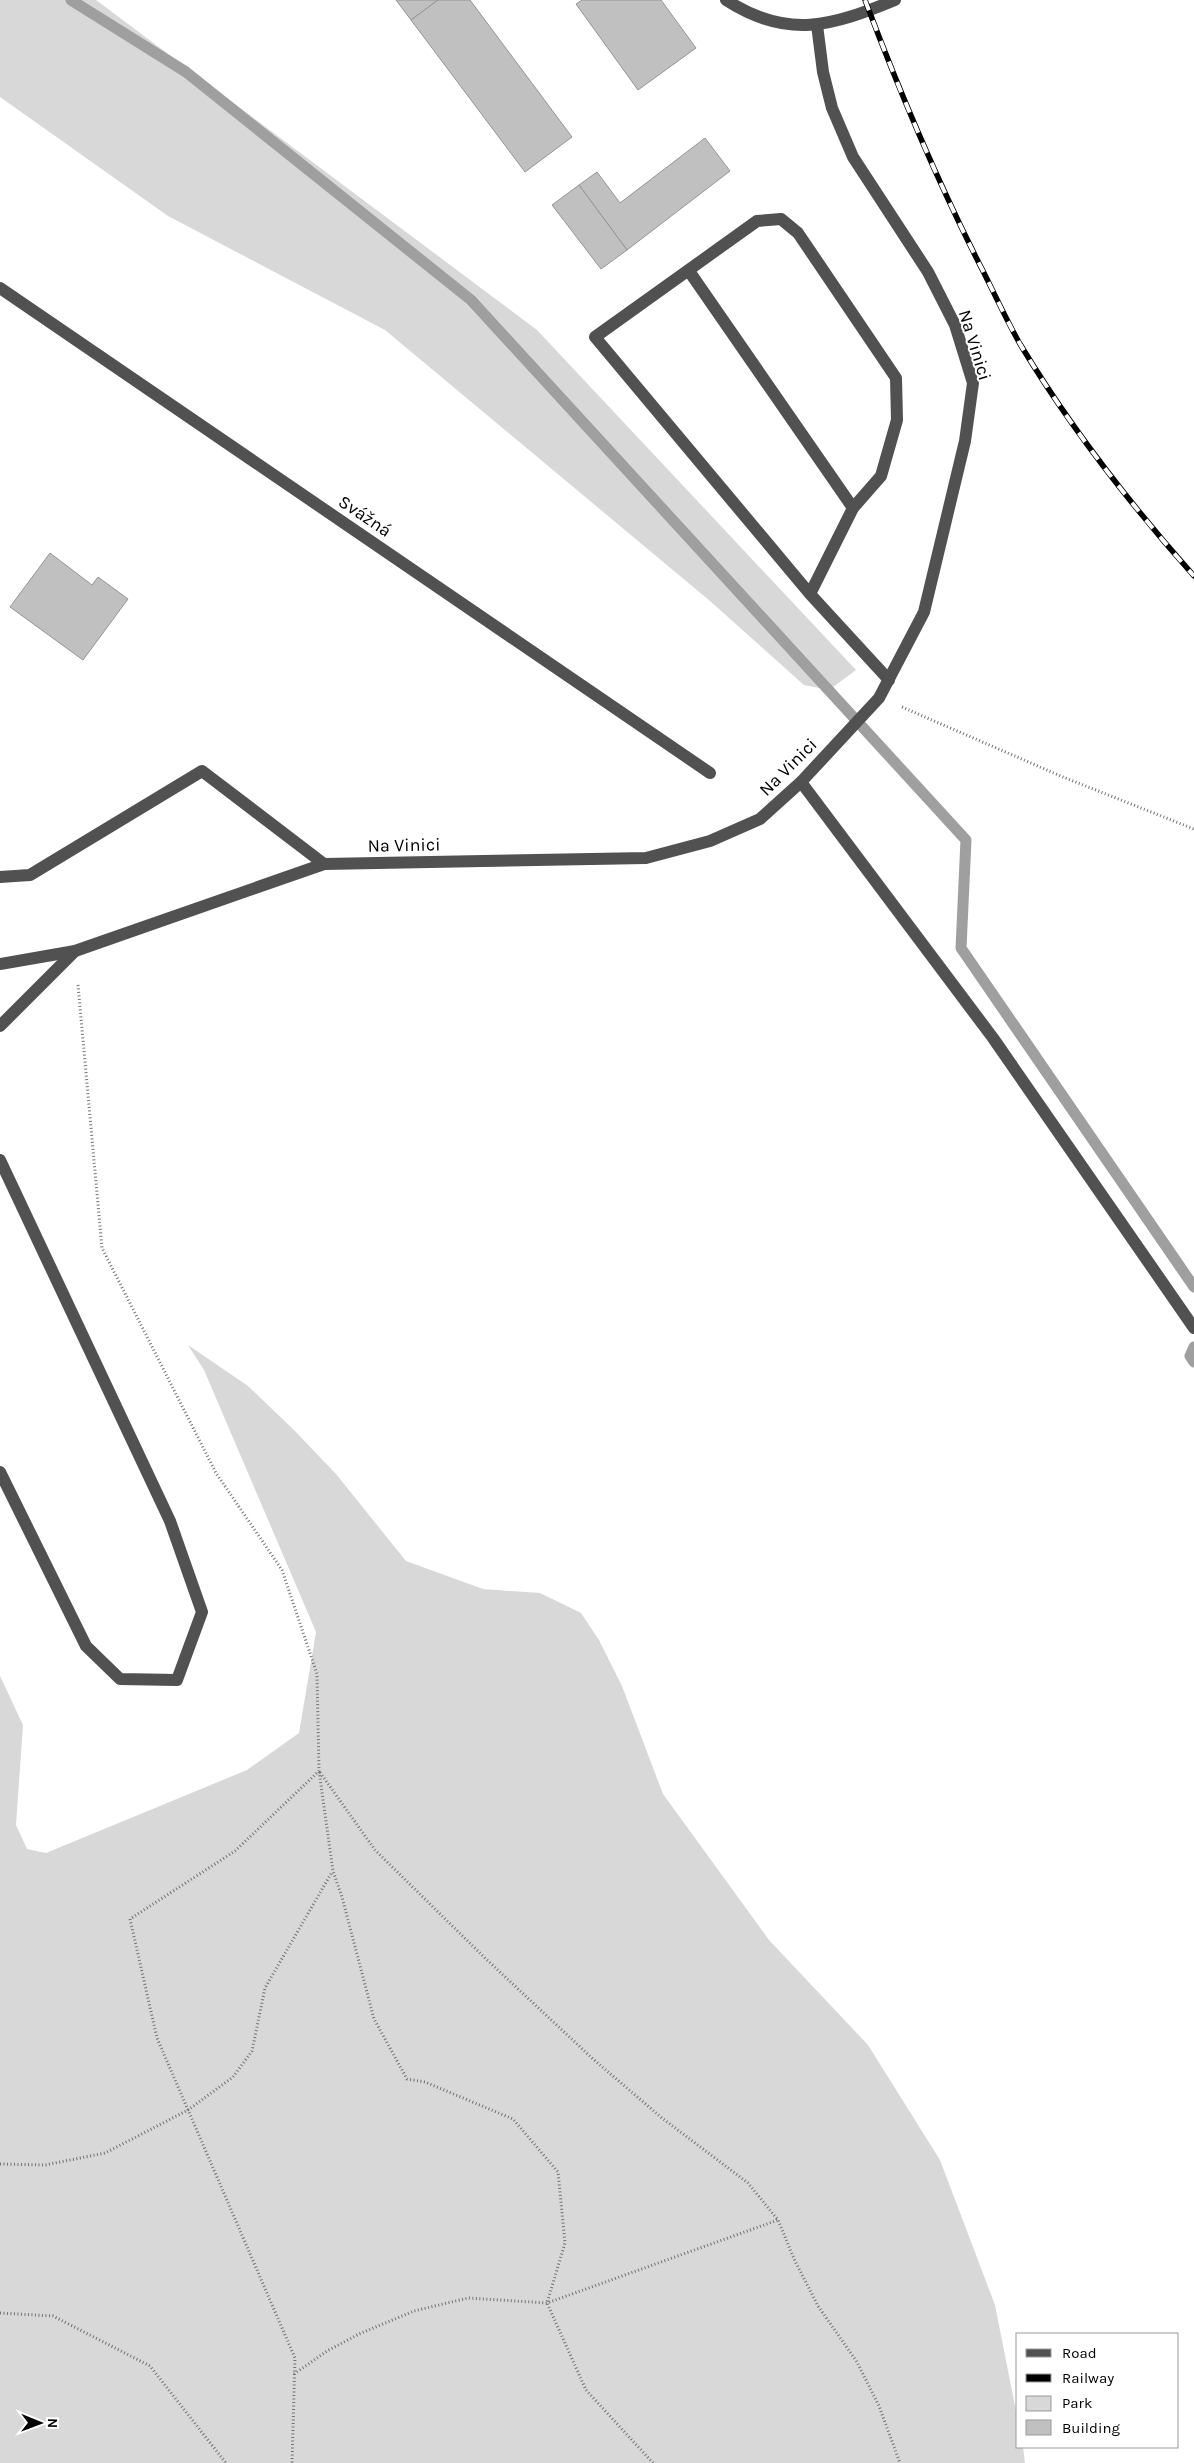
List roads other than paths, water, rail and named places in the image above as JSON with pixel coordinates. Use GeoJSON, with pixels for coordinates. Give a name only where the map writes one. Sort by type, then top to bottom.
{"type":"FeatureCollection","features":[{"type":"Feature","properties":{"kind":"street"},"geometry":{"type":"LineString","coordinates":[[726,0],[740,9],[778,24],[817,25],[869,11],[895,0]]}},
{"type":"Feature","properties":{"kind":"street","name":"Na Vinici"},"geometry":{"type":"LineString","coordinates":[[0,964],[75,951],[324,864],[646,858],[710,841],[760,819],[801,782],[879,698],[924,612],[965,441],[972,383],[955,325],[928,272],[853,157],[832,108],[823,72],[817,25]]}},
{"type":"Feature","properties":{"kind":"street"},"geometry":{"type":"LineString","coordinates":[[810,594],[854,508],[881,476],[897,420],[896,378],[798,233],[781,220],[757,221],[595,337],[810,594],[889,680]]}},
{"type":"Feature","properties":{"kind":"street"},"geometry":{"type":"LineString","coordinates":[[689,271],[854,508]]}},
{"type":"Feature","properties":{"kind":"street","name":"Svážná"},"geometry":{"type":"LineString","coordinates":[[0,288],[710,773]]}},
{"type":"Feature","properties":{"kind":"street"},"geometry":{"type":"LineString","coordinates":[[0,877],[30,875],[202,771],[324,864]]}},
{"type":"Feature","properties":{"kind":"street"},"geometry":{"type":"LineString","coordinates":[[801,782],[993,1038],[1194,1328]]}},
{"type":"Feature","properties":{"kind":"street"},"geometry":{"type":"LineString","coordinates":[[0,1026],[75,951]]}},
{"type":"Feature","properties":{"kind":"street"},"geometry":{"type":"LineString","coordinates":[[0,1160],[170,1521],[202,1612],[178,1680],[120,1679],[86,1646],[0,1472]]}},
{"type":"Feature","properties":{"kind":"waterway"},"geometry":{"type":"LineString","coordinates":[[71,0],[186,72],[471,300],[966,840],[961,948],[1194,1287]]}},
{"type":"Feature","properties":{"kind":"waterway"},"geometry":{"type":"LineString","coordinates":[[1194,1347],[1190,1356],[1194,1362]]}},
{"type":"Feature","properties":{"kind":"railway"},"geometry":{"type":"LineString","coordinates":[[865,0],[906,104],[936,172],[967,240],[1020,344],[1080,435],[1124,493],[1194,576]]}}]}
